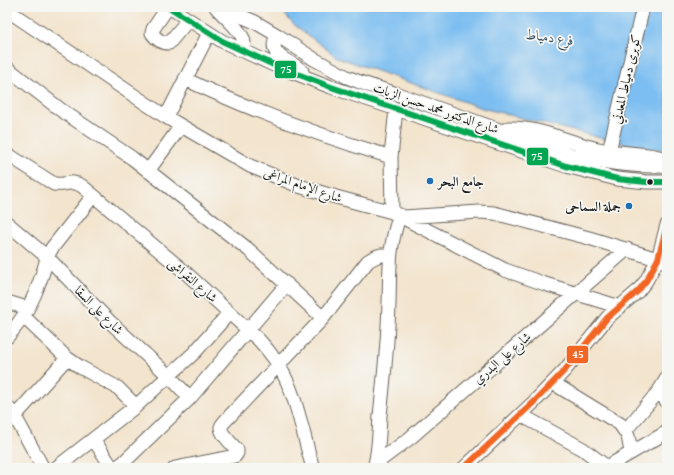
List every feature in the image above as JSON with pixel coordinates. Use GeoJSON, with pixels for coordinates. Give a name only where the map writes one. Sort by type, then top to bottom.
{"type":"FeatureCollection","features":[{"type":"Feature","properties":{"kind":"street","name":"شارع الدكتور محمد حسن الزيات"},"geometry":{"type":"LineString","coordinates":[[169,7],[209,33],[239,50],[310,79],[572,168],[632,181],[667,182]]}},
{"type":"Feature","properties":{"kind":"street"},"geometry":{"type":"LineString","coordinates":[[169,7],[153,28],[152,33],[155,37],[164,43],[169,43],[188,20]]}},
{"type":"Feature","properties":{"kind":"street"},"geometry":{"type":"LineString","coordinates":[[216,7],[242,35],[244,43],[239,50]]}},
{"type":"Feature","properties":{"kind":"street","name":"شارع الدكتور محمد حسن الزيات"},"geometry":{"type":"LineString","coordinates":[[220,7],[255,22],[314,59],[347,77],[364,84],[497,128],[571,155],[594,161],[642,166],[667,166]]}},
{"type":"Feature","properties":{"kind":"street","name":"كوبرى دمياط المعدني"},"geometry":{"type":"LineString","coordinates":[[605,150],[636,7]]}},
{"type":"Feature","properties":{"kind":"street","name":"كوبرى دمياط المعدني"},"geometry":{"type":"LineString","coordinates":[[605,150],[643,7]]}},
{"type":"Feature","properties":{"kind":"street","name":"شارع الإمام المراغى"},"geometry":{"type":"LineString","coordinates":[[10,11],[166,117],[264,173],[336,198],[398,215],[505,270],[620,307]]}},
{"type":"Feature","properties":{"kind":"street"},"geometry":{"type":"LineString","coordinates":[[166,117],[209,33]]}},
{"type":"Feature","properties":{"kind":"street"},"geometry":{"type":"LineString","coordinates":[[277,35],[273,45],[275,52],[299,68],[310,79]]}},
{"type":"Feature","properties":{"kind":"street"},"geometry":{"type":"LineString","coordinates":[[7,68],[61,110],[148,171],[249,250],[323,318]]}},
{"type":"Feature","properties":{"kind":"street"},"geometry":{"type":"LineString","coordinates":[[185,79],[297,126],[391,157]]}},
{"type":"Feature","properties":{"kind":"street"},"geometry":{"type":"LineString","coordinates":[[375,466],[389,314],[390,255],[398,215],[391,157],[396,109]]}},
{"type":"Feature","properties":{"kind":"street"},"geometry":{"type":"LineString","coordinates":[[148,171],[181,126]]}},
{"type":"Feature","properties":{"kind":"street"},"geometry":{"type":"LineString","coordinates":[[497,128],[529,129],[605,150],[652,155],[667,159]]}},
{"type":"Feature","properties":{"kind":"street","name":"شارع النقراشى"},"geometry":{"type":"LineString","coordinates":[[7,154],[49,182],[59,185],[72,182],[77,183],[185,272],[259,340],[278,364],[290,389],[313,468]]}},
{"type":"Feature","properties":{"kind":"street"},"geometry":{"type":"LineString","coordinates":[[7,337],[25,312],[41,278],[47,257],[55,244],[93,196]]}},
{"type":"Feature","properties":{"kind":"street"},"geometry":{"type":"LineString","coordinates":[[398,215],[479,212],[494,213],[662,260]]}},
{"type":"Feature","properties":{"kind":"street","name":"شارع على السقا"},"geometry":{"type":"LineString","coordinates":[[7,223],[47,257],[109,322],[169,376],[190,398]]}},
{"type":"Feature","properties":{"kind":"street"},"geometry":{"type":"LineString","coordinates":[[464,468],[553,383],[607,318],[630,300],[646,281],[662,260],[667,225]]}},
{"type":"Feature","properties":{"kind":"street","name":"شارع على البدري"},"geometry":{"type":"LineString","coordinates":[[375,466],[410,438],[627,249]]}},
{"type":"Feature","properties":{"kind":"street"},"geometry":{"type":"LineString","coordinates":[[175,468],[235,456],[237,450],[223,433],[221,427],[227,419],[323,318],[368,261],[376,256],[384,254],[390,255]]}},
{"type":"Feature","properties":{"kind":"street"},"geometry":{"type":"LineString","coordinates":[[94,440],[111,466],[117,466],[190,398],[287,284]]}},
{"type":"Feature","properties":{"kind":"street"},"geometry":{"type":"LineString","coordinates":[[7,302],[25,312],[68,358],[80,367],[118,388],[136,406]]}},
{"type":"Feature","properties":{"kind":"street"},"geometry":{"type":"LineString","coordinates":[[56,468],[136,406],[195,352],[229,313]]}},
{"type":"Feature","properties":{"kind":"street"},"geometry":{"type":"LineString","coordinates":[[43,468],[11,411],[68,358]]}},
{"type":"Feature","properties":{"kind":"street"},"geometry":{"type":"LineString","coordinates":[[625,431],[659,391],[667,378]]}},
{"type":"Feature","properties":{"kind":"street"},"geometry":{"type":"LineString","coordinates":[[553,383],[617,422],[625,431],[629,440],[631,452]]}},
{"type":"Feature","properties":{"kind":"street"},"geometry":{"type":"LineString","coordinates":[[659,391],[667,402]]}},
{"type":"Feature","properties":{"kind":"street"},"geometry":{"type":"LineString","coordinates":[[521,415],[583,449],[606,467],[667,432]]}},
{"type":"Feature","properties":{"kind":"water","name":"فرع دمياط"},"geometry":{"type":"Polygon","coordinates":[[[279,7],[667,7],[667,149],[652,149],[617,142],[482,108],[337,57],[292,23],[279,7]]]}},
{"type":"Feature","properties":{"kind":"transit line","name":"75"},"geometry":{"type":"LineString","coordinates":[[169,7],[222,41],[274,65],[331,87],[566,166],[617,179],[667,182]]}},
{"type":"Feature","properties":{"kind":"transit line","name":"45"},"geometry":{"type":"LineString","coordinates":[[464,468],[534,402],[565,370],[607,318],[638,291],[646,281],[658,259],[667,225]]}},
{"type":"Feature","properties":{"kind":"place","name":"جامع البحر"},"geometry":{"type":"Point","coordinates":[430,181]}},
{"type":"Feature","properties":{"kind":"place","name":"جملة السماحى"},"geometry":{"type":"Point","coordinates":[629,206]}}]}
